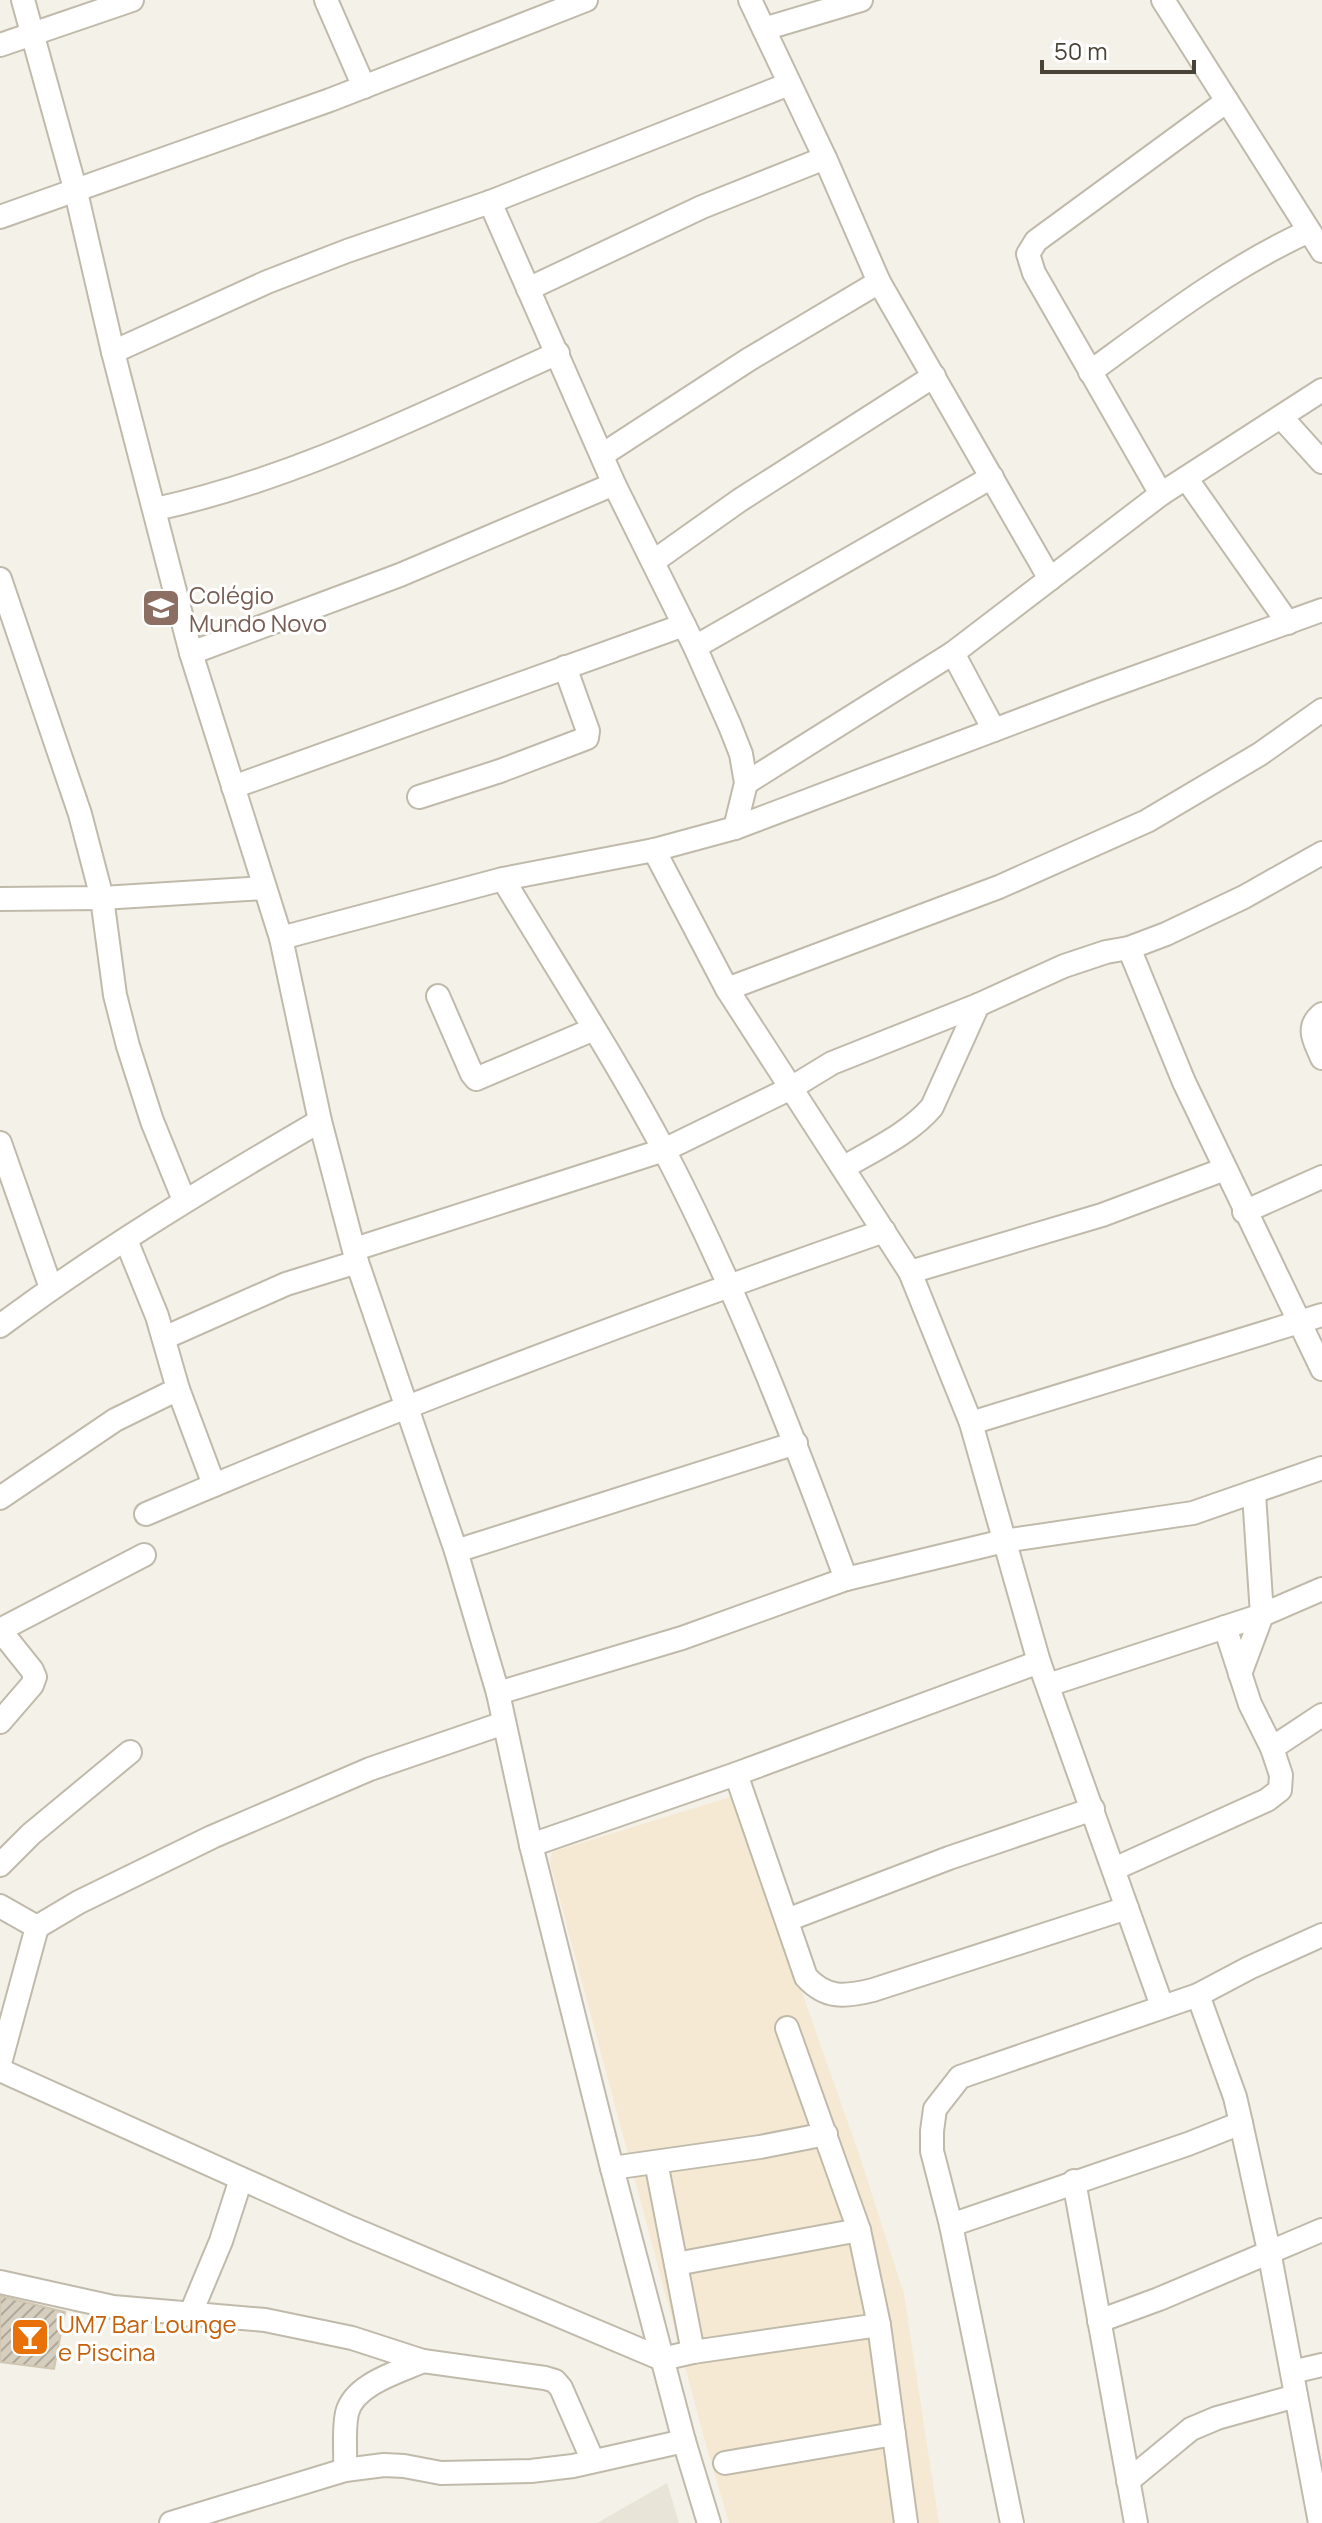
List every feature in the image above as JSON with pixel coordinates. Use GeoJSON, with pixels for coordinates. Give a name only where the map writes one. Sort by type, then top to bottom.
{"type":"FeatureCollection","features":[{"type":"Feature","properties":{"kind":"street"},"geometry":{"type":"LineString","coordinates":[[23,0],[76,192],[113,352],[191,653],[281,938],[320,1121],[356,1255],[456,1551],[498,1693],[531,1845],[612,2168],[684,2441],[709,2523]]}},
{"type":"Feature","properties":{"kind":"street"},"geometry":{"type":"LineString","coordinates":[[0,45],[132,0]]}},
{"type":"Feature","properties":{"kind":"street"},"geometry":{"type":"LineString","coordinates":[[0,217],[364,87],[586,0]]}},
{"type":"Feature","properties":{"kind":"street"},"geometry":{"type":"LineString","coordinates":[[750,0],[825,158],[879,282],[1050,579]]}},
{"type":"Feature","properties":{"kind":"street"},"geometry":{"type":"LineString","coordinates":[[764,29],[861,0]]}},
{"type":"Feature","properties":{"kind":"street"},"geometry":{"type":"LineString","coordinates":[[1163,0],[1322,251]]}},
{"type":"Feature","properties":{"kind":"street"},"geometry":{"type":"LineString","coordinates":[[335,3],[364,87]]}},
{"type":"Feature","properties":{"kind":"street"},"geometry":{"type":"LineString","coordinates":[[113,352],[293,272],[490,202],[789,84]]}},
{"type":"Feature","properties":{"kind":"street"},"geometry":{"type":"LineString","coordinates":[[1161,494],[1034,273],[1028,254],[1031,247],[1166,143],[1227,101]]}},
{"type":"Feature","properties":{"kind":"street"},"geometry":{"type":"LineString","coordinates":[[528,289],[702,207],[825,158]]}},
{"type":"Feature","properties":{"kind":"street"},"geometry":{"type":"LineString","coordinates":[[490,202],[614,484],[695,647],[741,754],[746,783],[735,828]]}},
{"type":"Feature","properties":{"kind":"street"},"geometry":{"type":"LineString","coordinates":[[1090,372],[1207,289],[1260,256],[1309,231]]}},
{"type":"Feature","properties":{"kind":"street"},"geometry":{"type":"LineString","coordinates":[[602,455],[748,360],[879,282]]}},
{"type":"Feature","properties":{"kind":"street"},"geometry":{"type":"LineString","coordinates":[[156,509],[231,490],[327,457],[558,353]]}},
{"type":"Feature","properties":{"kind":"street"},"geometry":{"type":"LineString","coordinates":[[654,561],[740,500],[934,376]]}},
{"type":"Feature","properties":{"kind":"street"},"geometry":{"type":"LineString","coordinates":[[746,783],[953,653],[1161,494],[1322,390]]}},
{"type":"Feature","properties":{"kind":"street"},"geometry":{"type":"LineString","coordinates":[[1282,418],[1322,462]]}},
{"type":"Feature","properties":{"kind":"street"},"geometry":{"type":"LineString","coordinates":[[695,647],[992,477]]}},
{"type":"Feature","properties":{"kind":"street"},"geometry":{"type":"LineString","coordinates":[[1186,478],[1288,623]]}},
{"type":"Feature","properties":{"kind":"street"},"geometry":{"type":"LineString","coordinates":[[191,653],[400,575],[614,484]]}},
{"type":"Feature","properties":{"kind":"street"},"geometry":{"type":"LineString","coordinates":[[0,579],[76,800],[102,898],[115,995],[128,1046],[152,1121],[184,1200]]}},
{"type":"Feature","properties":{"kind":"street"},"geometry":{"type":"LineString","coordinates":[[281,938],[503,879],[654,850],[735,828],[1322,610]]}},
{"type":"Feature","properties":{"kind":"street"},"geometry":{"type":"LineString","coordinates":[[233,787],[684,625]]}},
{"type":"Feature","properties":{"kind":"street"},"geometry":{"type":"LineString","coordinates":[[953,653],[994,730]]}},
{"type":"Feature","properties":{"kind":"street"},"geometry":{"type":"LineString","coordinates":[[419,797],[587,738],[588,731],[565,667]]}},
{"type":"Feature","properties":{"kind":"street"},"geometry":{"type":"LineString","coordinates":[[727,989],[999,887],[1147,821],[1260,754],[1322,710]]}},
{"type":"Feature","properties":{"kind":"street"},"geometry":{"type":"LineString","coordinates":[[654,850],[727,989],[910,1272],[971,1423],[1039,1662],[1162,2006]]}},
{"type":"Feature","properties":{"kind":"street"},"geometry":{"type":"LineString","coordinates":[[164,1338],[356,1255],[664,1150],[791,1088],[832,1063],[978,1005],[1064,966],[1129,948],[1244,897],[1322,853]]}},
{"type":"Feature","properties":{"kind":"street"},"geometry":{"type":"LineString","coordinates":[[503,879],[664,1150],[729,1285],[796,1443],[846,1579]]}},
{"type":"Feature","properties":{"kind":"street"},"geometry":{"type":"LineString","coordinates":[[0,899],[102,898],[264,888]]}},
{"type":"Feature","properties":{"kind":"street"},"geometry":{"type":"LineString","coordinates":[[1129,948],[1184,1082],[1322,1369]]}},
{"type":"Feature","properties":{"kind":"street"},"geometry":{"type":"LineString","coordinates":[[438,996],[476,1079],[594,1029]]}},
{"type":"Feature","properties":{"kind":"street"},"geometry":{"type":"LineString","coordinates":[[843,1168],[908,1129],[932,1107],[978,1005]]}},
{"type":"Feature","properties":{"kind":"street"},"geometry":{"type":"LineString","coordinates":[[1322,1014],[1313,1022],[1311,1033],[1322,1058]]}},
{"type":"Feature","properties":{"kind":"street"},"geometry":{"type":"LineString","coordinates":[[0,1326],[51,1288],[184,1200],[320,1121]]}},
{"type":"Feature","properties":{"kind":"street"},"geometry":{"type":"LineString","coordinates":[[0,1143],[51,1288]]}},
{"type":"Feature","properties":{"kind":"street"},"geometry":{"type":"LineString","coordinates":[[910,1272],[1102,1215],[1225,1169]]}},
{"type":"Feature","properties":{"kind":"street"},"geometry":{"type":"LineString","coordinates":[[1244,1212],[1322,1177]]}},
{"type":"Feature","properties":{"kind":"street"},"geometry":{"type":"LineString","coordinates":[[146,1514],[405,1407],[729,1285],[884,1231]]}},
{"type":"Feature","properties":{"kind":"street"},"geometry":{"type":"LineString","coordinates":[[126,1240],[164,1338],[178,1389],[214,1485]]}},
{"type":"Feature","properties":{"kind":"street"},"geometry":{"type":"LineString","coordinates":[[971,1423],[1322,1315]]}},
{"type":"Feature","properties":{"kind":"street"},"geometry":{"type":"LineString","coordinates":[[0,1498],[115,1420],[178,1389]]}},
{"type":"Feature","properties":{"kind":"street"},"geometry":{"type":"LineString","coordinates":[[456,1551],[796,1443]]}},
{"type":"Feature","properties":{"kind":"street"},"geometry":{"type":"LineString","coordinates":[[498,1693],[682,1638],[846,1579],[1004,1541],[1193,1513],[1322,1468]]}},
{"type":"Feature","properties":{"kind":"street"},"geometry":{"type":"LineString","coordinates":[[1240,1674],[1262,1615],[1254,1494]]}},
{"type":"Feature","properties":{"kind":"street"},"geometry":{"type":"LineString","coordinates":[[0,1722],[32,1685],[35,1677],[0,1630],[144,1555]]}},
{"type":"Feature","properties":{"kind":"street"},"geometry":{"type":"LineString","coordinates":[[1048,1685],[1262,1615],[1322,1589]]}},
{"type":"Feature","properties":{"kind":"street"},"geometry":{"type":"LineString","coordinates":[[1114,1869],[1267,1800],[1280,1790],[1281,1775],[1272,1748],[1250,1704],[1225,1627]]}},
{"type":"Feature","properties":{"kind":"street"},"geometry":{"type":"LineString","coordinates":[[531,1845],[736,1774],[1039,1662]]}},
{"type":"Feature","properties":{"kind":"street"},"geometry":{"type":"LineString","coordinates":[[1272,1748],[1322,1715]]}},
{"type":"Feature","properties":{"kind":"street"},"geometry":{"type":"LineString","coordinates":[[0,2063],[37,1927],[79,1902],[212,1837],[370,1769],[504,1723]]}},
{"type":"Feature","properties":{"kind":"street"},"geometry":{"type":"LineString","coordinates":[[0,1865],[31,1834],[130,1752]]}},
{"type":"Feature","properties":{"kind":"street"},"geometry":{"type":"LineString","coordinates":[[736,1774],[806,1977],[827,1994],[844,1997],[873,1990],[1127,1908]]}},
{"type":"Feature","properties":{"kind":"street"},"geometry":{"type":"LineString","coordinates":[[787,1920],[949,1858],[1093,1809]]}},
{"type":"Feature","properties":{"kind":"street"},"geometry":{"type":"LineString","coordinates":[[0,1906],[37,1927]]}},
{"type":"Feature","properties":{"kind":"street"},"geometry":{"type":"LineString","coordinates":[[1012,2523],[951,2225],[932,2151],[935,2109],[960,2077],[1198,1995],[1322,1935]]}},
{"type":"Feature","properties":{"kind":"street"},"geometry":{"type":"LineString","coordinates":[[1198,1995],[1222,2057],[1241,2123],[1269,2251],[1320,2523]]}},
{"type":"Feature","properties":{"kind":"street"},"geometry":{"type":"LineString","coordinates":[[787,2028],[859,2230],[879,2325],[906,2523]]}},
{"type":"Feature","properties":{"kind":"street"},"geometry":{"type":"LineString","coordinates":[[0,2070],[479,2283],[662,2359],[879,2325]]}},
{"type":"Feature","properties":{"kind":"street"},"geometry":{"type":"LineString","coordinates":[[951,2225],[1241,2123]]}},
{"type":"Feature","properties":{"kind":"street"},"geometry":{"type":"LineString","coordinates":[[612,2168],[760,2147],[826,2134]]}},
{"type":"Feature","properties":{"kind":"street"},"geometry":{"type":"LineString","coordinates":[[656,2162],[693,2352]]}},
{"type":"Feature","properties":{"kind":"street"},"geometry":{"type":"LineString","coordinates":[[190,2315],[221,2241],[241,2179]]}},
{"type":"Feature","properties":{"kind":"street"},"geometry":{"type":"LineString","coordinates":[[1074,2181],[1136,2523]]}},
{"type":"Feature","properties":{"kind":"street"},"geometry":{"type":"LineString","coordinates":[[676,2264],[859,2230]]}},
{"type":"Feature","properties":{"kind":"street"},"geometry":{"type":"LineString","coordinates":[[1099,2321],[1322,2230]]}},
{"type":"Feature","properties":{"kind":"street"},"geometry":{"type":"LineString","coordinates":[[0,2282],[92,2304],[265,2320],[352,2338],[423,2361],[555,2381],[561,2388],[593,2461]]}},
{"type":"Feature","properties":{"kind":"street"},"geometry":{"type":"LineString","coordinates":[[345,2470],[347,2413],[357,2396],[423,2361]]}},
{"type":"Feature","properties":{"kind":"street"},"geometry":{"type":"LineString","coordinates":[[1292,2372],[1322,2365]]}},
{"type":"Feature","properties":{"kind":"street"},"geometry":{"type":"LineString","coordinates":[[1128,2481],[1191,2429],[1217,2418],[1296,2396]]}},
{"type":"Feature","properties":{"kind":"street"},"geometry":{"type":"LineString","coordinates":[[725,2463],[894,2434]]}},
{"type":"Feature","properties":{"kind":"street"},"geometry":{"type":"LineString","coordinates":[[171,2523],[345,2470],[394,2465],[441,2473],[531,2471],[684,2441]]}},
{"type":"Feature","properties":{"kind":"shaded area"},"geometry":{"type":"Polygon","coordinates":[[[733,1796],[860,2157],[904,2294],[939,2523],[729,2523],[704,2438],[550,1863],[552,1852],[733,1796]]]}},
{"type":"Feature","properties":{"kind":"shaded area"},"geometry":{"type":"Polygon","coordinates":[[[667,2483],[679,2523],[597,2523],[667,2483]]]}},
{"type":"Feature","properties":{"kind":"building","name":"UM7 Bar Lounge e Piscina"},"geometry":{"type":"Polygon","coordinates":[[[0,2296],[65,2312],[54,2369],[0,2362],[0,2296]]]}},
{"type":"Feature","properties":{"kind":"place","name":"Colégio Mundo Novo"},"geometry":{"type":"Point","coordinates":[161,608]}},
{"type":"Feature","properties":{"kind":"place","name":"UM7 Bar Lounge e Piscina"},"geometry":{"type":"Point","coordinates":[30,2337]}}]}
